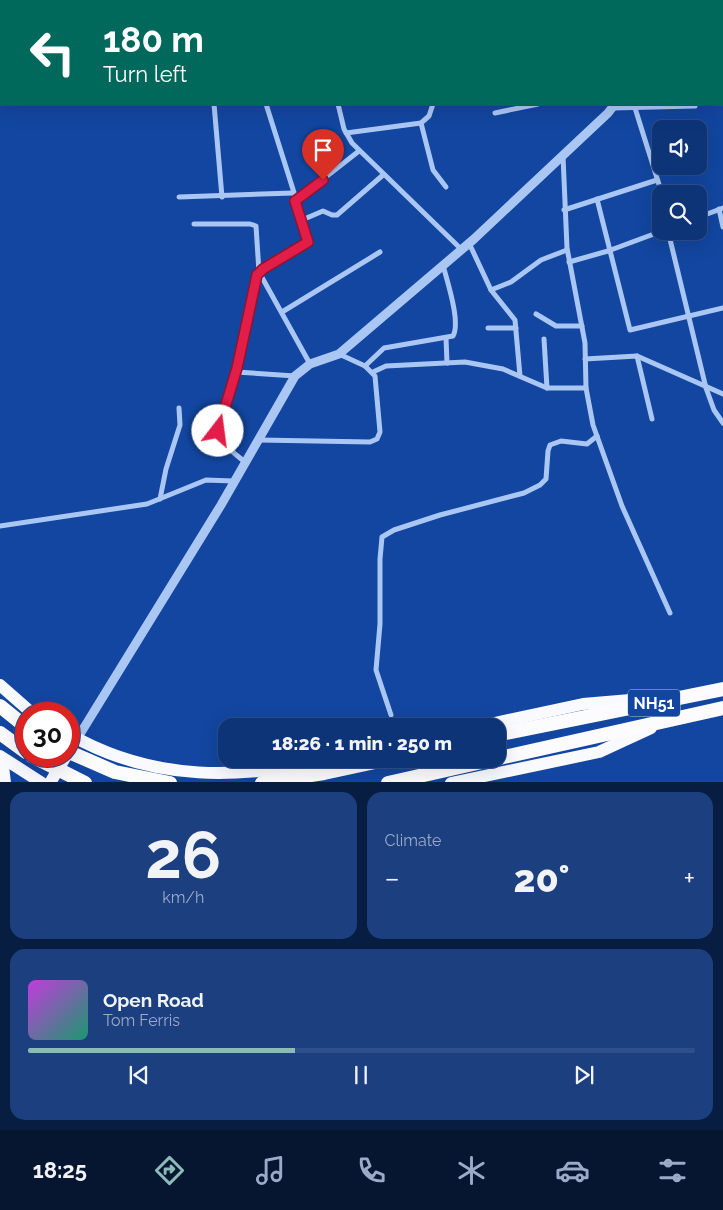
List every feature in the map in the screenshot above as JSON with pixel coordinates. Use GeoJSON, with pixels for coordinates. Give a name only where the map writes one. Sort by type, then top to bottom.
{"type":"FeatureCollection","features":[{"type":"Feature","properties":{"kind":"highway","name":"NH51"},"geometry":{"type":"LineString","coordinates":[[506,733],[723,690]]}},
{"type":"Feature","properties":{"kind":"highway"},"geometry":{"type":"LineString","coordinates":[[0,706],[15,718]]}},
{"type":"Feature","properties":{"kind":"highway","name":"NH51"},"geometry":{"type":"LineString","coordinates":[[388,782],[723,708]]}},
{"type":"Feature","properties":{"kind":"highway"},"geometry":{"type":"LineString","coordinates":[[0,733],[15,744]]}},
{"type":"Feature","properties":{"kind":"highway"},"geometry":{"type":"LineString","coordinates":[[80,757],[115,772],[170,782]]}},
{"type":"Feature","properties":{"kind":"highway"},"geometry":{"type":"LineString","coordinates":[[54,767],[85,782]]}},
{"type":"Feature","properties":{"kind":"highway"},"geometry":{"type":"LineString","coordinates":[[262,782],[347,768]]}},
{"type":"Feature","properties":{"kind":"main road"},"geometry":{"type":"LineString","coordinates":[[0,685],[19,702]]}},
{"type":"Feature","properties":{"kind":"main road"},"geometry":{"type":"LineString","coordinates":[[506,721],[583,704],[700,694]]}},
{"type":"Feature","properties":{"kind":"main road"},"geometry":{"type":"LineString","coordinates":[[451,782],[599,752],[667,720]]}},
{"type":"Feature","properties":{"kind":"main road"},"geometry":{"type":"LineString","coordinates":[[80,740],[136,763],[187,773],[249,773],[279,768]]}},
{"type":"Feature","properties":{"kind":"main road"},"geometry":{"type":"LineString","coordinates":[[1,757],[6,782]]}},
{"type":"Feature","properties":{"kind":"main road"},"geometry":{"type":"LineString","coordinates":[[1,757],[42,782]]}},
{"type":"Feature","properties":{"kind":"main road"},"geometry":{"type":"LineString","coordinates":[[50,782],[59,767]]}},
{"type":"Feature","properties":{"kind":"street"},"geometry":{"type":"LineString","coordinates":[[214,105],[222,197]]}},
{"type":"Feature","properties":{"kind":"street"},"geometry":{"type":"LineString","coordinates":[[259,272],[308,242],[266,105]]}},
{"type":"Feature","properties":{"kind":"street"},"geometry":{"type":"LineString","coordinates":[[338,105],[346,133],[359,151],[461,249]]}},
{"type":"Feature","properties":{"kind":"street"},"geometry":{"type":"LineString","coordinates":[[346,133],[421,123],[429,116],[433,105]]}},
{"type":"Feature","properties":{"kind":"street"},"geometry":{"type":"LineString","coordinates":[[495,113],[533,105]]}},
{"type":"Feature","properties":{"kind":"street"},"geometry":{"type":"LineString","coordinates":[[80,726],[221,505],[233,481],[295,376],[310,364],[339,354],[469,243],[614,106],[635,108],[695,106]]}},
{"type":"Feature","properties":{"kind":"street"},"geometry":{"type":"LineString","coordinates":[[635,108],[658,185]]}},
{"type":"Feature","properties":{"kind":"street"},"geometry":{"type":"LineString","coordinates":[[421,123],[432,170],[446,187]]}},
{"type":"Feature","properties":{"kind":"street"},"geometry":{"type":"LineString","coordinates":[[295,201],[359,151]]}},
{"type":"Feature","properties":{"kind":"street"},"geometry":{"type":"LineString","coordinates":[[563,155],[567,250],[582,326],[586,388],[596,436],[622,506],[670,613]]}},
{"type":"Feature","properties":{"kind":"street"},"geometry":{"type":"LineString","coordinates":[[302,220],[323,210],[332,215],[337,215],[383,175]]}},
{"type":"Feature","properties":{"kind":"street"},"geometry":{"type":"LineString","coordinates":[[564,210],[656,180]]}},
{"type":"Feature","properties":{"kind":"street"},"geometry":{"type":"LineString","coordinates":[[179,197],[222,197],[293,193]]}},
{"type":"Feature","properties":{"kind":"street"},"geometry":{"type":"LineString","coordinates":[[597,199],[608,251],[630,330],[723,308]]}},
{"type":"Feature","properties":{"kind":"street"},"geometry":{"type":"LineString","coordinates":[[707,214],[721,209],[723,227]]}},
{"type":"Feature","properties":{"kind":"street"},"geometry":{"type":"LineString","coordinates":[[194,224],[254,225],[257,229],[259,272],[236,372],[218,431],[225,445],[245,462]]}},
{"type":"Feature","properties":{"kind":"street"},"geometry":{"type":"LineString","coordinates":[[569,262],[608,251],[652,235]]}},
{"type":"Feature","properties":{"kind":"street"},"geometry":{"type":"LineString","coordinates":[[670,240],[706,388],[714,410],[723,423]]}},
{"type":"Feature","properties":{"kind":"street"},"geometry":{"type":"LineString","coordinates":[[469,243],[491,290],[512,314],[516,328],[520,376]]}},
{"type":"Feature","properties":{"kind":"street"},"geometry":{"type":"LineString","coordinates":[[491,290],[511,282],[541,260],[567,250]]}},
{"type":"Feature","properties":{"kind":"street"},"geometry":{"type":"LineString","coordinates":[[282,312],[380,252]]}},
{"type":"Feature","properties":{"kind":"street"},"geometry":{"type":"LineString","coordinates":[[365,366],[384,348],[453,336],[456,328],[443,265]]}},
{"type":"Feature","properties":{"kind":"street"},"geometry":{"type":"LineString","coordinates":[[259,272],[310,364]]}},
{"type":"Feature","properties":{"kind":"street"},"geometry":{"type":"LineString","coordinates":[[536,314],[556,326],[582,326]]}},
{"type":"Feature","properties":{"kind":"street"},"geometry":{"type":"LineString","coordinates":[[488,328],[516,328]]}},
{"type":"Feature","properties":{"kind":"street"},"geometry":{"type":"LineString","coordinates":[[446,338],[447,363]]}},
{"type":"Feature","properties":{"kind":"street"},"geometry":{"type":"LineString","coordinates":[[544,340],[547,388]]}},
{"type":"Feature","properties":{"kind":"street"},"geometry":{"type":"LineString","coordinates":[[258,440],[370,442],[377,439],[380,432],[378,391],[373,372],[365,366],[339,354]]}},
{"type":"Feature","properties":{"kind":"street"},"geometry":{"type":"LineString","coordinates":[[585,359],[637,356],[723,394]]}},
{"type":"Feature","properties":{"kind":"street"},"geometry":{"type":"LineString","coordinates":[[637,356],[652,419]]}},
{"type":"Feature","properties":{"kind":"street"},"geometry":{"type":"LineString","coordinates":[[373,372],[386,366],[447,363],[486,364],[504,368],[547,388],[586,388]]}},
{"type":"Feature","properties":{"kind":"street"},"geometry":{"type":"LineString","coordinates":[[236,372],[295,376]]}},
{"type":"Feature","properties":{"kind":"street"},"geometry":{"type":"LineString","coordinates":[[160,499],[182,417],[179,408]]}},
{"type":"Feature","properties":{"kind":"street"},"geometry":{"type":"LineString","coordinates":[[391,715],[376,670],[380,624],[382,537],[394,530],[440,515],[532,490],[546,479],[550,445],[560,441],[587,444],[596,436]]}},
{"type":"Feature","properties":{"kind":"street"},"geometry":{"type":"LineString","coordinates":[[0,526],[136,506],[160,499],[206,480],[233,481]]}},
{"type":"Feature","properties":{"kind":"route"},"geometry":{"type":"LineString","coordinates":[[218,431],[218,425],[237,368],[257,275],[263,269],[308,242],[309,240],[295,201],[323,180]]}}]}
